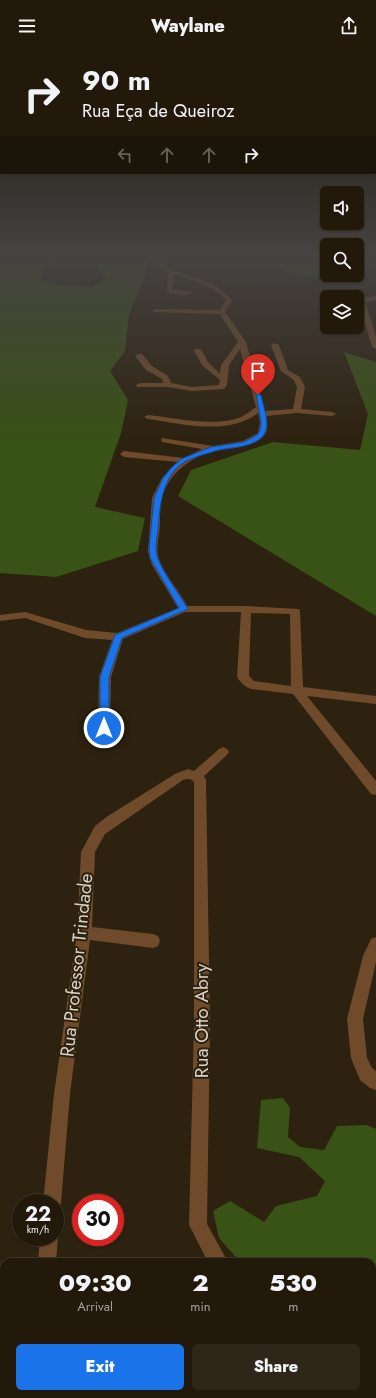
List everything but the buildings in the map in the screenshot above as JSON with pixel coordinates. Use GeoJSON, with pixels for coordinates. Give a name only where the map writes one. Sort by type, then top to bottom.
{"type":"FeatureCollection","features":[{"type":"Feature","properties":{"kind":"street"},"geometry":{"type":"LineString","coordinates":[[184,609],[154,558],[153,547],[158,498],[165,480],[173,469],[183,460],[213,449],[242,444],[259,437],[263,430],[264,422],[242,342],[225,317]]}},
{"type":"Feature","properties":{"kind":"street"},"geometry":{"type":"LineString","coordinates":[[373,323],[376,347]]}},
{"type":"Feature","properties":{"kind":"street"},"geometry":{"type":"LineString","coordinates":[[140,385],[168,384],[192,389],[215,388],[223,385],[225,365],[242,342]]}},
{"type":"Feature","properties":{"kind":"street"},"geometry":{"type":"LineString","coordinates":[[275,345],[284,371],[297,379],[301,387],[297,411]]}},
{"type":"Feature","properties":{"kind":"street"},"geometry":{"type":"LineString","coordinates":[[198,351],[202,362],[209,369],[223,378]]}},
{"type":"Feature","properties":{"kind":"street"},"geometry":{"type":"LineString","coordinates":[[139,356],[149,368],[165,378],[168,384]]}},
{"type":"Feature","properties":{"kind":"street"},"geometry":{"type":"LineString","coordinates":[[148,417],[205,422],[227,422],[246,418],[261,410],[332,414]]}},
{"type":"Feature","properties":{"kind":"street"},"geometry":{"type":"LineString","coordinates":[[165,440],[213,449]]}},
{"type":"Feature","properties":{"kind":"street"},"geometry":{"type":"LineString","coordinates":[[124,454],[183,460]]}},
{"type":"Feature","properties":{"kind":"street"},"geometry":{"type":"LineString","coordinates":[[0,618],[25,616],[85,634],[118,636],[184,609],[295,611],[297,691],[376,790]]}},
{"type":"Feature","properties":{"kind":"street"},"geometry":{"type":"LineString","coordinates":[[246,609],[243,677],[251,685],[376,700]]}},
{"type":"Feature","properties":{"kind":"street"},"geometry":{"type":"LineString","coordinates":[[104,728],[105,677],[118,636]]}},
{"type":"Feature","properties":{"kind":"street"},"geometry":{"type":"LineString","coordinates":[[196,776],[223,752]]}},
{"type":"Feature","properties":{"kind":"street","name":"Rua Professor Trindade"},"geometry":{"type":"LineString","coordinates":[[53,1194],[62,1094],[84,933],[88,852],[100,830],[113,820],[179,777],[188,774],[196,776]]}},
{"type":"Feature","properties":{"kind":"street","name":"Rua Otto Abry"},"geometry":{"type":"LineString","coordinates":[[196,776],[200,780],[202,1024],[198,1225],[216,1258]]}},
{"type":"Feature","properties":{"kind":"street"},"geometry":{"type":"LineString","coordinates":[[84,933],[153,941]]}},
{"type":"Feature","properties":{"kind":"street"},"geometry":{"type":"LineString","coordinates":[[376,944],[370,956],[355,1019],[359,1058],[366,1074],[376,1082]]}},
{"type":"Feature","properties":{"kind":"street"},"geometry":{"type":"LineString","coordinates":[[47,1258],[48,1246]]}},
{"type":"Feature","properties":{"kind":"green space"},"geometry":{"type":"Polygon","coordinates":[[[0,317],[129,317],[125,351],[110,371],[128,400],[121,433],[95,507],[145,518],[138,551],[56,577],[0,573],[0,317]]]}},
{"type":"Feature","properties":{"kind":"green space"},"geometry":{"type":"Polygon","coordinates":[[[344,352],[376,362],[376,616],[178,496],[191,470],[273,442],[360,450],[368,414],[344,352]]]}},
{"type":"Feature","properties":{"kind":"green space"},"geometry":{"type":"Polygon","coordinates":[[[283,1098],[290,1108],[288,1137],[300,1147],[324,1150],[337,1126],[367,1125],[376,1129],[376,1258],[236,1258],[219,1238],[213,1211],[230,1201],[264,1222],[276,1206],[317,1196],[325,1181],[299,1157],[257,1148],[261,1100],[283,1098]]]}},
{"type":"Feature","properties":{"kind":"route"},"geometry":{"type":"LineString","coordinates":[[104,728],[105,677],[118,636],[184,609],[154,558],[153,547],[158,498],[165,480],[173,469],[183,460],[213,449],[246,443],[259,437],[262,434],[264,422],[258,395]]}}]}
